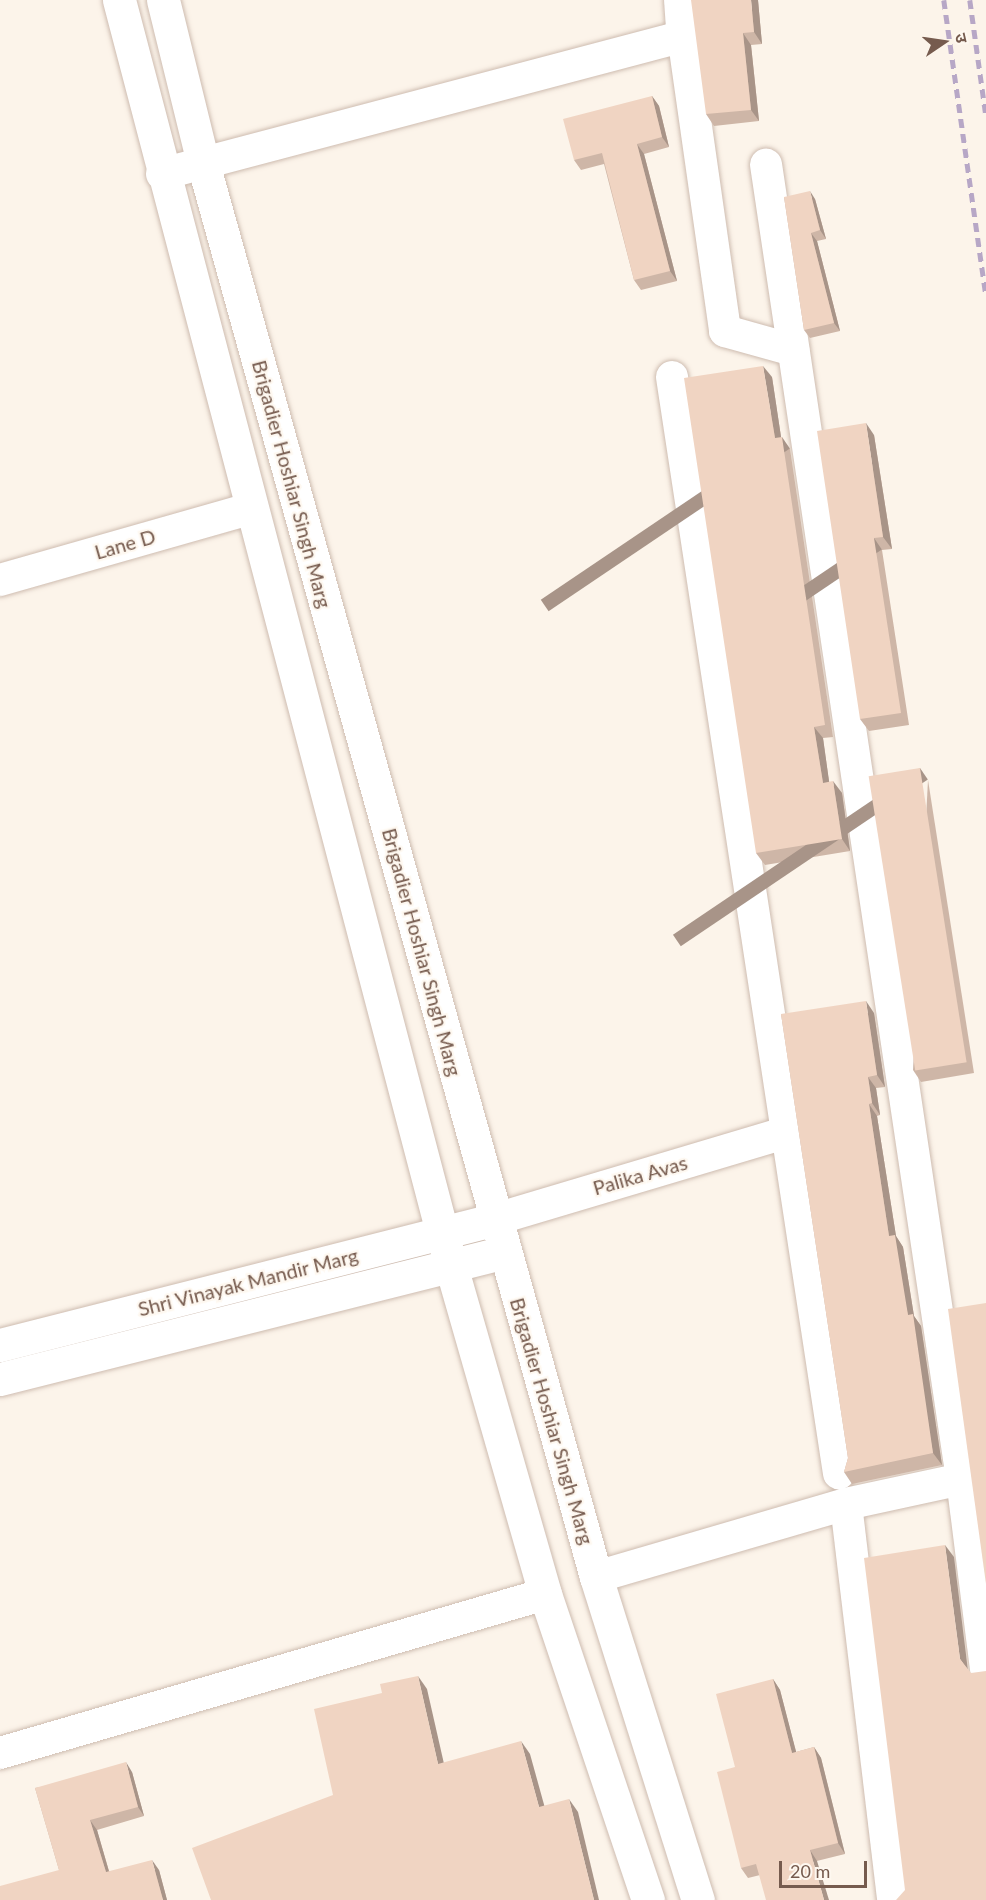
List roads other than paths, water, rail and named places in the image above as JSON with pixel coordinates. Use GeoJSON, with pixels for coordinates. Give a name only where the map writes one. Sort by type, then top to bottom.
{"type":"FeatureCollection","features":[{"type":"Feature","properties":{"kind":"street"},"geometry":{"type":"LineString","coordinates":[[119,0],[162,174],[451,1266],[545,1594],[648,1900]]}},
{"type":"Feature","properties":{"kind":"street","name":"Brigadier Hoshiar Singh Marg"},"geometry":{"type":"LineString","coordinates":[[163,0],[203,163],[596,1577],[698,1900]]}},
{"type":"Feature","properties":{"kind":"street"},"geometry":{"type":"LineString","coordinates":[[162,174],[674,39],[680,36],[681,14]]}},
{"type":"Feature","properties":{"kind":"street"},"geometry":{"type":"LineString","coordinates":[[681,14],[725,331],[793,350]]}},
{"type":"Feature","properties":{"kind":"street"},"geometry":{"type":"LineString","coordinates":[[766,165],[962,1479],[986,1668]]}},
{"type":"Feature","properties":{"kind":"street"},"geometry":{"type":"LineString","coordinates":[[672,377],[785,1133],[839,1473]]}},
{"type":"Feature","properties":{"kind":"street","name":"Lane D"},"geometry":{"type":"LineString","coordinates":[[0,580],[250,508]]}},
{"type":"Feature","properties":{"kind":"street","name":"Palika Avas"},"geometry":{"type":"LineString","coordinates":[[496,1219],[785,1133]]}},
{"type":"Feature","properties":{"kind":"street","name":"Shri Vinayak Mandir Marg"},"geometry":{"type":"LineString","coordinates":[[0,1345],[496,1219]]}},
{"type":"Feature","properties":{"kind":"street"},"geometry":{"type":"LineString","coordinates":[[0,1379],[505,1252]]}},
{"type":"Feature","properties":{"kind":"street"},"geometry":{"type":"LineString","coordinates":[[596,1577],[846,1504],[962,1479]]}},
{"type":"Feature","properties":{"kind":"street"},"geometry":{"type":"LineString","coordinates":[[846,1504],[893,1900]]}},
{"type":"Feature","properties":{"kind":"street"},"geometry":{"type":"LineString","coordinates":[[0,1753],[545,1594]]}},
{"type":"Feature","properties":{"kind":"railway"},"geometry":{"type":"LineString","coordinates":[[944,0],[986,295]]}},
{"type":"Feature","properties":{"kind":"railway"},"geometry":{"type":"LineString","coordinates":[[970,0],[986,116]]}}]}
